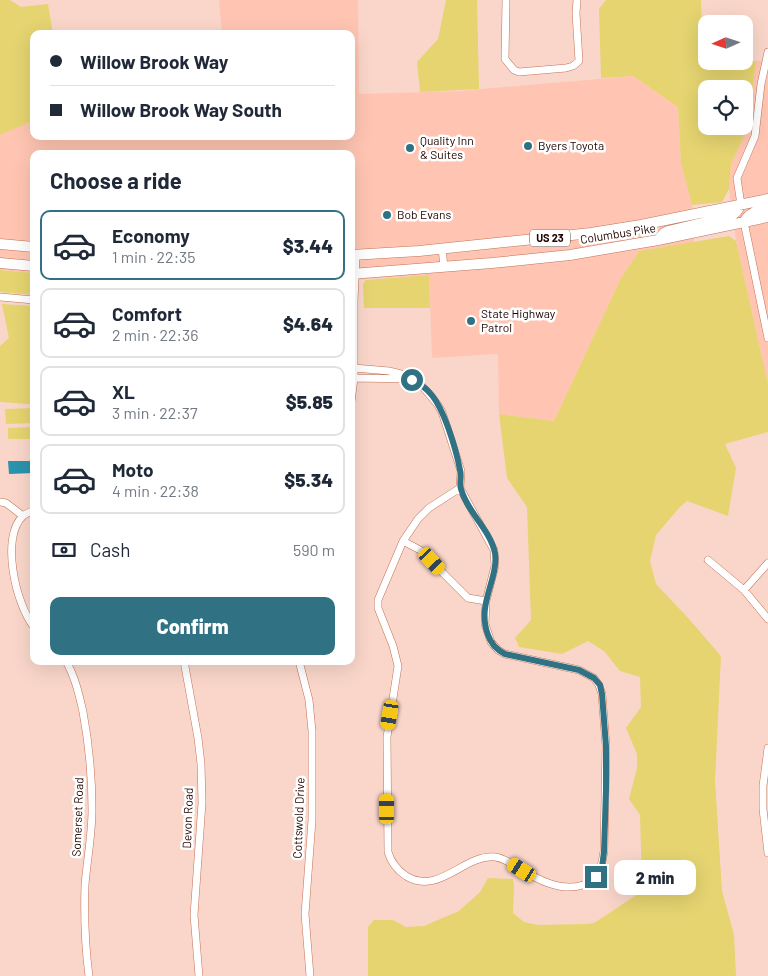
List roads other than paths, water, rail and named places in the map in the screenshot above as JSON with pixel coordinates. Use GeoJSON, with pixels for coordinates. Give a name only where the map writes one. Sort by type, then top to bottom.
{"type":"FeatureCollection","features":[{"type":"Feature","properties":{"kind":"highway","name":"Columbus Pike"},"geometry":{"type":"LineString","coordinates":[[355,255],[591,233],[641,225],[768,199]]}},
{"type":"Feature","properties":{"kind":"highway"},"geometry":{"type":"LineString","coordinates":[[658,240],[668,231],[730,216],[741,205]]}},
{"type":"Feature","properties":{"kind":"highway"},"geometry":{"type":"LineString","coordinates":[[744,222],[755,211],[768,208]]}},
{"type":"Feature","properties":{"kind":"highway","name":"Columbus Pike"},"geometry":{"type":"LineString","coordinates":[[355,274],[570,255],[658,240],[768,217]]}},
{"type":"Feature","properties":{"kind":"highway"},"geometry":{"type":"LineString","coordinates":[[0,244],[30,247]]}},
{"type":"Feature","properties":{"kind":"highway"},"geometry":{"type":"LineString","coordinates":[[0,263],[30,266]]}},
{"type":"Feature","properties":{"kind":"street"},"geometry":{"type":"LineString","coordinates":[[506,0],[505,59],[514,70],[519,72],[566,68],[573,66],[579,61],[577,0]]}},
{"type":"Feature","properties":{"kind":"street"},"geometry":{"type":"LineString","coordinates":[[741,205],[737,178],[755,136],[760,87],[768,52]]}},
{"type":"Feature","properties":{"kind":"street"},"geometry":{"type":"LineString","coordinates":[[744,222],[768,338]]}},
{"type":"Feature","properties":{"kind":"street"},"geometry":{"type":"LineString","coordinates":[[442,248],[444,267]]}},
{"type":"Feature","properties":{"kind":"street"},"geometry":{"type":"LineString","coordinates":[[0,297],[30,300]]}},
{"type":"Feature","properties":{"kind":"street"},"geometry":{"type":"LineString","coordinates":[[355,368],[396,372],[412,380],[429,392],[442,412],[460,471],[460,488],[494,550],[495,566],[486,600],[485,618],[491,642],[498,650],[505,654],[579,670],[594,678],[600,685],[606,746],[604,852],[602,867],[598,874],[586,884],[574,887],[548,883],[496,857],[480,859],[436,880],[417,881],[405,876],[396,868],[388,852],[386,748],[398,666],[378,604],[403,541],[418,519],[460,488]]}},
{"type":"Feature","properties":{"kind":"street"},"geometry":{"type":"LineString","coordinates":[[355,378],[412,380]]}},
{"type":"Feature","properties":{"kind":"street"},"geometry":{"type":"LineString","coordinates":[[0,502],[12,506],[23,516]]}},
{"type":"Feature","properties":{"kind":"street"},"geometry":{"type":"LineString","coordinates":[[30,512],[23,516],[13,537],[12,556],[19,600],[30,620]]}},
{"type":"Feature","properties":{"kind":"street"},"geometry":{"type":"LineString","coordinates":[[403,541],[420,550],[468,598],[486,600]]}},
{"type":"Feature","properties":{"kind":"street"},"geometry":{"type":"LineString","coordinates":[[708,560],[744,590],[768,619]]}},
{"type":"Feature","properties":{"kind":"street"},"geometry":{"type":"LineString","coordinates":[[744,590],[768,564]]}},
{"type":"Feature","properties":{"kind":"street","name":"Somerset Road"},"geometry":{"type":"LineString","coordinates":[[69,665],[79,695],[88,741],[90,763],[92,810],[85,915],[89,976]]}},
{"type":"Feature","properties":{"kind":"street","name":"Devon Road"},"geometry":{"type":"LineString","coordinates":[[185,665],[201,764],[202,803],[194,915],[200,976]]}},
{"type":"Feature","properties":{"kind":"street","name":"Cottswold Drive"},"geometry":{"type":"LineString","coordinates":[[300,665],[309,700],[312,731],[312,820],[305,914],[310,976]]}},
{"type":"Feature","properties":{"kind":"street"},"geometry":{"type":"LineString","coordinates":[[768,748],[763,809],[768,853]]}},
{"type":"Feature","properties":{"kind":"water"},"geometry":{"type":"Polygon","coordinates":[[[8,461],[30,461],[30,473],[9,474],[8,461]]]}},
{"type":"Feature","properties":{"kind":"place","name":"Byers Toyota"},"geometry":{"type":"Point","coordinates":[528,146]}},
{"type":"Feature","properties":{"kind":"place","name":"Quality Inn & Suites"},"geometry":{"type":"Point","coordinates":[410,148]}},
{"type":"Feature","properties":{"kind":"place","name":"Bob Evans"},"geometry":{"type":"Point","coordinates":[387,215]}},
{"type":"Feature","properties":{"kind":"place","name":"State Highway Patrol"},"geometry":{"type":"Point","coordinates":[471,321]}}]}
